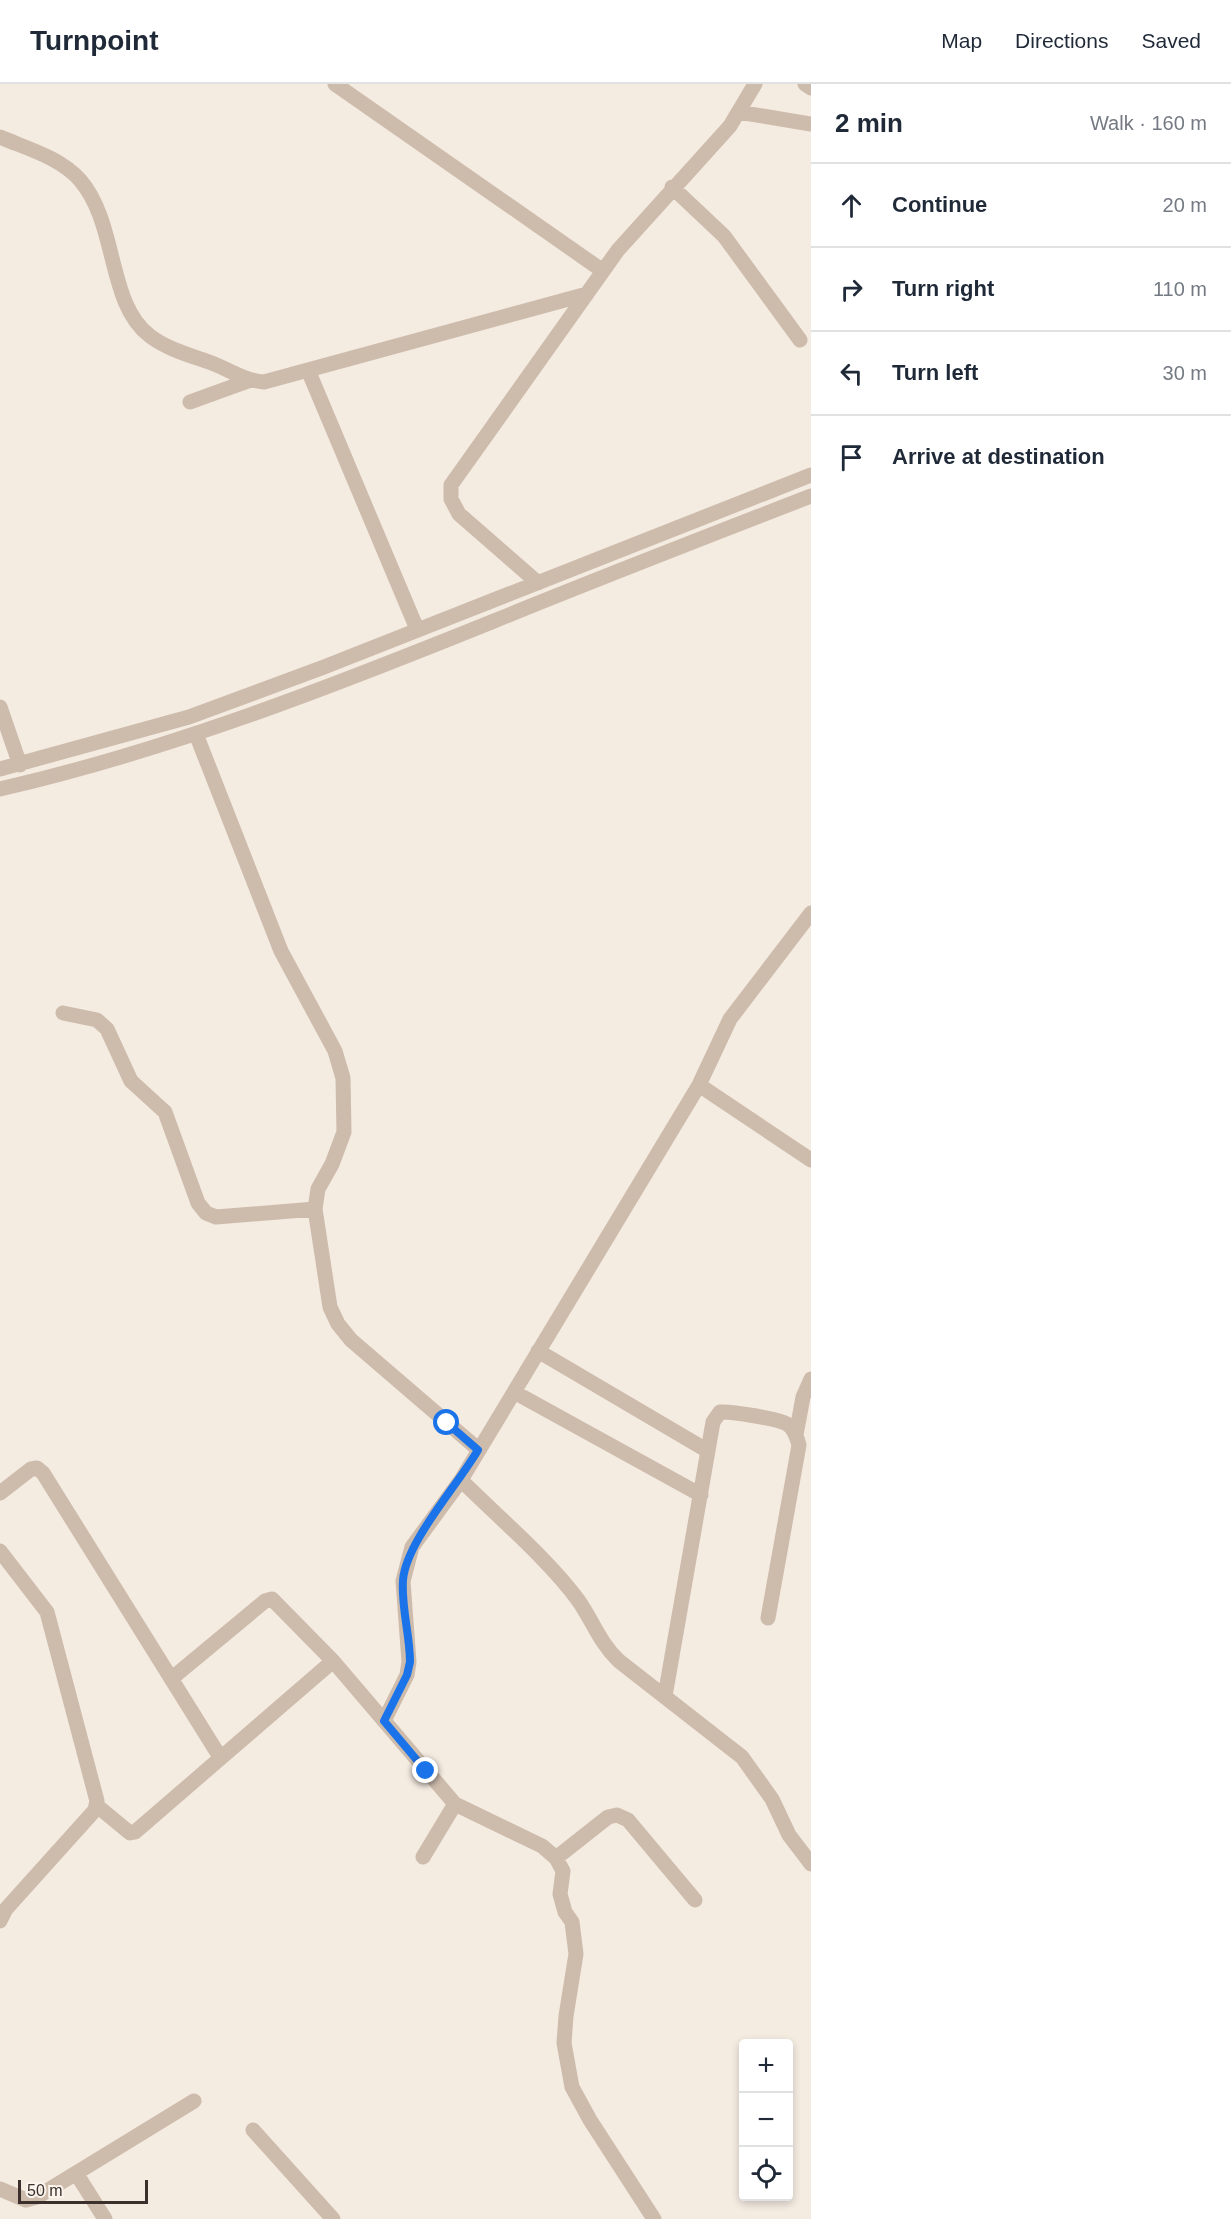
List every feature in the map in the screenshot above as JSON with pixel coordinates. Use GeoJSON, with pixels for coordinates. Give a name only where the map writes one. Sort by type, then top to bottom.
{"type":"FeatureCollection","features":[{"type":"Feature","properties":{"kind":"street"},"geometry":{"type":"LineString","coordinates":[[335,84],[603,271]]}},
{"type":"Feature","properties":{"kind":"street"},"geometry":{"type":"LineString","coordinates":[[538,582],[459,514],[451,499],[451,485],[603,271],[672,187],[730,126],[754,84]]}},
{"type":"Feature","properties":{"kind":"street"},"geometry":{"type":"LineString","coordinates":[[804,84],[811,88]]}},
{"type":"Feature","properties":{"kind":"street"},"geometry":{"type":"LineString","coordinates":[[738,112],[811,124]]}},
{"type":"Feature","properties":{"kind":"street"},"geometry":{"type":"LineString","coordinates":[[0,137],[58,162],[85,188],[103,221],[125,302],[134,320],[148,335],[161,344],[214,364],[248,381],[264,382],[587,294]]}},
{"type":"Feature","properties":{"kind":"street"},"geometry":{"type":"LineString","coordinates":[[672,187],[724,236],[800,339]]}},
{"type":"Feature","properties":{"kind":"street"},"geometry":{"type":"LineString","coordinates":[[308,370],[417,629]]}},
{"type":"Feature","properties":{"kind":"street"},"geometry":{"type":"LineString","coordinates":[[190,402],[248,381]]}},
{"type":"Feature","properties":{"kind":"street"},"geometry":{"type":"LineString","coordinates":[[0,769],[189,717],[811,475]]}},
{"type":"Feature","properties":{"kind":"street"},"geometry":{"type":"LineString","coordinates":[[0,789],[43,779],[196,734],[332,686],[811,496]]}},
{"type":"Feature","properties":{"kind":"street"},"geometry":{"type":"LineString","coordinates":[[0,707],[20,765]]}},
{"type":"Feature","properties":{"kind":"street"},"geometry":{"type":"LineString","coordinates":[[196,734],[281,951],[336,1051],[345,1106],[344,1132],[332,1164],[318,1189],[315,1209],[330,1307],[338,1324],[351,1340],[478,1450]]}},
{"type":"Feature","properties":{"kind":"street"},"geometry":{"type":"LineString","coordinates":[[384,1721],[407,1675],[410,1662],[403,1581],[412,1547],[460,1480],[699,1085],[730,1019],[811,913]]}},
{"type":"Feature","properties":{"kind":"street"},"geometry":{"type":"LineString","coordinates":[[63,1013],[97,1020],[107,1029],[131,1081],[165,1112],[198,1203],[206,1212],[216,1217],[315,1209]]}},
{"type":"Feature","properties":{"kind":"street"},"geometry":{"type":"LineString","coordinates":[[699,1085],[811,1160]]}},
{"type":"Feature","properties":{"kind":"street"},"geometry":{"type":"LineString","coordinates":[[538,1351],[708,1451]]}},
{"type":"Feature","properties":{"kind":"street"},"geometry":{"type":"LineString","coordinates":[[796,1435],[803,1397],[811,1379]]}},
{"type":"Feature","properties":{"kind":"street"},"geometry":{"type":"LineString","coordinates":[[514,1392],[701,1495]]}},
{"type":"Feature","properties":{"kind":"street"},"geometry":{"type":"LineString","coordinates":[[665,1696],[713,1422],[720,1412],[731,1411],[787,1424],[796,1435],[799,1445],[768,1618]]}},
{"type":"Feature","properties":{"kind":"street"},"geometry":{"type":"LineString","coordinates":[[0,1493],[31,1469],[37,1468],[43,1473],[220,1757]]}},
{"type":"Feature","properties":{"kind":"street"},"geometry":{"type":"LineString","coordinates":[[460,1480],[561,1580],[579,1601],[603,1646],[742,1757],[772,1799],[789,1835],[811,1864]]}},
{"type":"Feature","properties":{"kind":"street"},"geometry":{"type":"LineString","coordinates":[[0,1551],[47,1612],[96,1805],[95,1810],[6,1909],[0,1921]]}},
{"type":"Feature","properties":{"kind":"street"},"geometry":{"type":"LineString","coordinates":[[171,1679],[265,1601],[272,1599],[333,1661],[455,1804],[542,1846],[556,1858],[562,1871],[560,1894],[565,1912],[572,1922],[576,1954],[564,2043],[572,2087],[590,2120],[654,2219]]}},
{"type":"Feature","properties":{"kind":"street"},"geometry":{"type":"LineString","coordinates":[[96,1805],[130,1833],[135,1832],[333,1661]]}},
{"type":"Feature","properties":{"kind":"street"},"geometry":{"type":"LineString","coordinates":[[423,1857],[455,1804]]}},
{"type":"Feature","properties":{"kind":"street"},"geometry":{"type":"LineString","coordinates":[[556,1858],[608,1817],[617,1815],[628,1820],[695,1900]]}},
{"type":"Feature","properties":{"kind":"street"},"geometry":{"type":"LineString","coordinates":[[0,2189],[26,2200],[37,2197],[194,2101]]}},
{"type":"Feature","properties":{"kind":"street"},"geometry":{"type":"LineString","coordinates":[[253,2130],[333,2219]]}},
{"type":"Feature","properties":{"kind":"street"},"geometry":{"type":"LineString","coordinates":[[76,2173],[105,2219]]}},
{"type":"Feature","properties":{"kind":"route"},"geometry":{"type":"LineString","coordinates":[[426,1771],[384,1721],[407,1675],[410,1662],[403,1581],[407,1561],[412,1547],[460,1480],[478,1450],[447,1423]]}}]}
